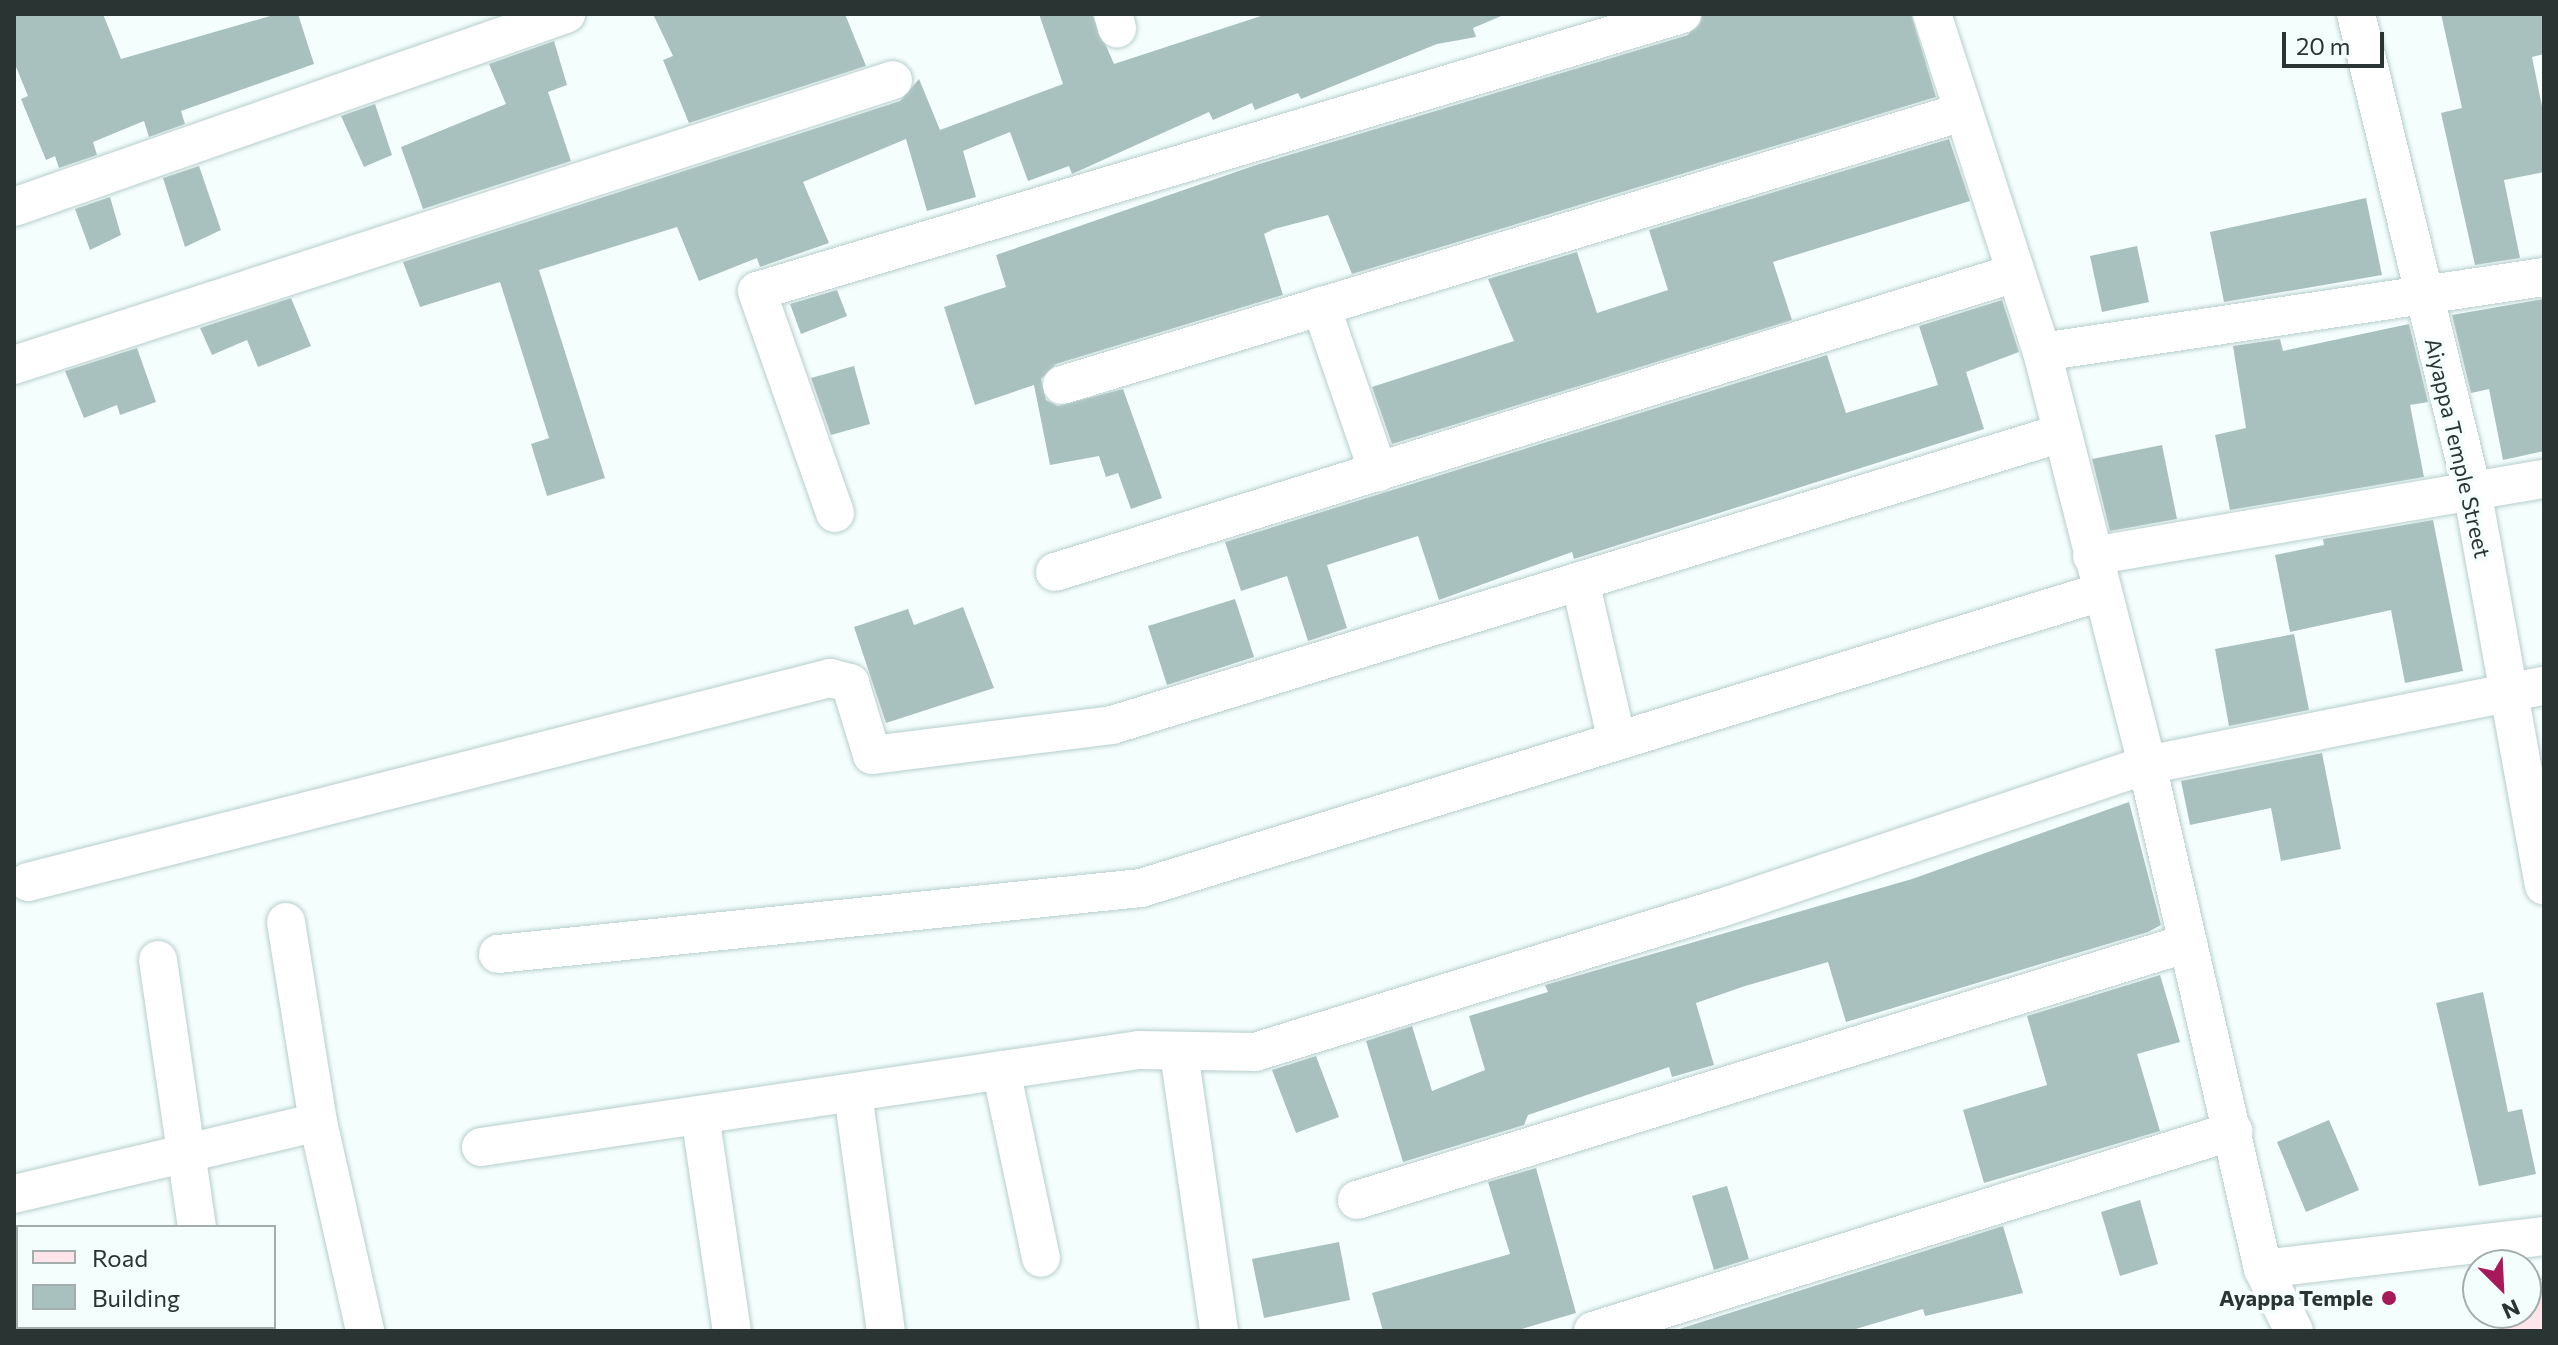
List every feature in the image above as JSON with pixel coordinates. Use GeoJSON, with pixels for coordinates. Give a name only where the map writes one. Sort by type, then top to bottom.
{"type":"FeatureCollection","features":[{"type":"Feature","properties":{"kind":"street"},"geometry":{"type":"LineString","coordinates":[[14,207],[566,14]]}},
{"type":"Feature","properties":{"kind":"street"},"geometry":{"type":"LineString","coordinates":[[835,513],[757,291],[1682,14]]}},
{"type":"Feature","properties":{"kind":"street"},"geometry":{"type":"LineString","coordinates":[[1932,14],[2042,352],[2147,765],[2263,1269],[2294,1331]]}},
{"type":"Feature","properties":{"kind":"street","name":"Aiyappa Temple Street"},"geometry":{"type":"LineString","coordinates":[[2356,14],[2423,296],[2526,689],[2544,885]]}},
{"type":"Feature","properties":{"kind":"street"},"geometry":{"type":"LineString","coordinates":[[14,365],[893,80]]}},
{"type":"Feature","properties":{"kind":"street"},"geometry":{"type":"LineString","coordinates":[[1062,385],[1962,112]]}},
{"type":"Feature","properties":{"kind":"street"},"geometry":{"type":"LineString","coordinates":[[1055,572],[2015,273]]}},
{"type":"Feature","properties":{"kind":"street"},"geometry":{"type":"LineString","coordinates":[[2042,352],[2544,277]]}},
{"type":"Feature","properties":{"kind":"street"},"geometry":{"type":"LineString","coordinates":[[1321,306],[1378,472]]}},
{"type":"Feature","properties":{"kind":"street"},"geometry":{"type":"LineString","coordinates":[[28,882],[830,678],[850,683],[872,755],[1112,725],[2062,433]]}},
{"type":"Feature","properties":{"kind":"street"},"geometry":{"type":"LineString","coordinates":[[498,954],[1141,888],[1617,741],[2097,574],[2472,490],[2544,479]]}},
{"type":"Feature","properties":{"kind":"street"},"geometry":{"type":"LineString","coordinates":[[1580,581],[1617,741]]}},
{"type":"Feature","properties":{"kind":"street"},"geometry":{"type":"LineString","coordinates":[[481,1147],[1139,1050],[1255,1052],[1718,909],[2147,765],[2526,689]]}},
{"type":"Feature","properties":{"kind":"street"},"geometry":{"type":"LineString","coordinates":[[286,922],[318,1122],[365,1331]]}},
{"type":"Feature","properties":{"kind":"street"},"geometry":{"type":"LineString","coordinates":[[1357,1200],[2188,943]]}},
{"type":"Feature","properties":{"kind":"street"},"geometry":{"type":"LineString","coordinates":[[158,960],[197,1225]]}},
{"type":"Feature","properties":{"kind":"street"},"geometry":{"type":"LineString","coordinates":[[1179,1053],[1219,1331]]}},
{"type":"Feature","properties":{"kind":"street"},"geometry":{"type":"LineString","coordinates":[[1001,1070],[1041,1258]]}},
{"type":"Feature","properties":{"kind":"street"},"geometry":{"type":"LineString","coordinates":[[853,1094],[886,1331]]}},
{"type":"Feature","properties":{"kind":"street"},"geometry":{"type":"LineString","coordinates":[[700,1115],[732,1331]]}},
{"type":"Feature","properties":{"kind":"street"},"geometry":{"type":"LineString","coordinates":[[14,1194],[318,1122]]}},
{"type":"Feature","properties":{"kind":"street"},"geometry":{"type":"LineString","coordinates":[[1593,1331],[2233,1131]]}},
{"type":"Feature","properties":{"kind":"street"},"geometry":{"type":"LineString","coordinates":[[2263,1269],[2544,1236]]}},
{"type":"Feature","properties":{"kind":"street"},"geometry":{"type":"LineString","coordinates":[[2520,1331],[2544,1301]]}},
{"type":"Feature","properties":{"kind":"building"},"geometry":{"type":"Polygon","coordinates":[[[14,14],[103,14],[121,59],[277,14],[298,14],[314,64],[181,111],[185,124],[149,137],[144,121],[93,142],[97,155],[59,168],[55,156],[46,160],[21,99],[28,96],[14,62],[14,14]]]}},
{"type":"Feature","properties":{"kind":"building"},"geometry":{"type":"Polygon","coordinates":[[[653,14],[845,14],[866,66],[689,123],[663,60],[673,56],[653,14]]]}},
{"type":"Feature","properties":{"kind":"building"},"geometry":{"type":"Polygon","coordinates":[[[1039,14],[1092,14],[1114,64],[1267,14],[1506,14],[1473,28],[1476,37],[1437,44],[1301,99],[1298,93],[1255,110],[1252,103],[1213,120],[1209,112],[1072,174],[1069,166],[1028,181],[1010,132],[963,151],[976,197],[927,211],[906,139],[803,182],[829,243],[760,267],[757,258],[699,281],[677,227],[539,270],[605,478],[547,496],[531,444],[549,438],[500,282],[420,307],[403,262],[900,101],[919,79],[940,130],[1063,84],[1039,14]]]}},
{"type":"Feature","properties":{"kind":"building"},"geometry":{"type":"Polygon","coordinates":[[[1703,14],[1911,14],[1936,97],[1352,274],[1328,215],[1264,234],[1283,295],[1056,364],[1041,379],[1046,400],[1058,406],[1123,389],[1162,498],[1131,509],[1118,473],[1106,477],[1099,456],[1050,465],[1034,385],[975,405],[944,307],[1006,287],[996,255],[1256,165],[1688,35],[1703,14]]]}},
{"type":"Feature","properties":{"kind":"building"},"geometry":{"type":"Polygon","coordinates":[[[2441,14],[2544,14],[2544,54],[2532,57],[2544,116],[2544,172],[2504,180],[2520,258],[2475,265],[2441,113],[2462,108],[2441,14]]]}},
{"type":"Feature","properties":{"kind":"building"},"geometry":{"type":"Polygon","coordinates":[[[554,41],[567,85],[548,92],[571,161],[423,209],[401,147],[506,104],[489,64],[554,41]]]}},
{"type":"Feature","properties":{"kind":"building"},"geometry":{"type":"Polygon","coordinates":[[[375,104],[392,155],[364,167],[341,116],[375,104]]]}},
{"type":"Feature","properties":{"kind":"building"},"geometry":{"type":"Polygon","coordinates":[[[1949,139],[1970,201],[1773,262],[1792,320],[1392,444],[1372,387],[1514,341],[1488,279],[1577,252],[1597,313],[1668,290],[1649,230],[1949,139]]]}},
{"type":"Feature","properties":{"kind":"building"},"geometry":{"type":"Polygon","coordinates":[[[199,166],[221,230],[185,247],[163,178],[199,166]]]}},
{"type":"Feature","properties":{"kind":"building"},"geometry":{"type":"Polygon","coordinates":[[[110,197],[121,235],[90,250],[75,209],[110,197]]]}},
{"type":"Feature","properties":{"kind":"building"},"geometry":{"type":"Polygon","coordinates":[[[2366,198],[2382,275],[2224,302],[2210,232],[2366,198]]]}},
{"type":"Feature","properties":{"kind":"building"},"geometry":{"type":"Polygon","coordinates":[[[2137,246],[2149,302],[2102,312],[2090,256],[2137,246]]]}},
{"type":"Feature","properties":{"kind":"building"},"geometry":{"type":"Polygon","coordinates":[[[837,290],[847,316],[801,334],[790,304],[837,290]]]}},
{"type":"Feature","properties":{"kind":"building"},"geometry":{"type":"Polygon","coordinates":[[[291,298],[311,346],[258,367],[247,340],[212,355],[200,328],[291,298]]]}},
{"type":"Feature","properties":{"kind":"building"},"geometry":{"type":"Polygon","coordinates":[[[2544,299],[2544,451],[2503,460],[2489,389],[2471,393],[2452,315],[2544,299]]]}},
{"type":"Feature","properties":{"kind":"building"},"geometry":{"type":"Polygon","coordinates":[[[2002,300],[2019,352],[1966,372],[1984,429],[1574,559],[1572,552],[1439,600],[1418,536],[1327,565],[1347,628],[1308,641],[1287,576],[1241,591],[1225,542],[1827,355],[1846,413],[1938,385],[1919,326],[2002,300]]]}},
{"type":"Feature","properties":{"kind":"building"},"geometry":{"type":"Polygon","coordinates":[[[2409,324],[2428,402],[2410,405],[2424,477],[2230,510],[2215,435],[2246,428],[2233,346],[2280,339],[2283,351],[2409,324]]]}},
{"type":"Feature","properties":{"kind":"building"},"geometry":{"type":"Polygon","coordinates":[[[137,348],[156,402],[120,415],[117,405],[84,418],[65,371],[137,348]]]}},
{"type":"Feature","properties":{"kind":"building"},"geometry":{"type":"Polygon","coordinates":[[[854,366],[870,424],[831,435],[811,378],[854,366]]]}},
{"type":"Feature","properties":{"kind":"building"},"geometry":{"type":"Polygon","coordinates":[[[2162,445],[2177,519],[2110,531],[2092,459],[2162,445]]]}},
{"type":"Feature","properties":{"kind":"building"},"geometry":{"type":"Polygon","coordinates":[[[2433,520],[2463,671],[2405,683],[2391,610],[2290,632],[2275,555],[2324,545],[2323,539],[2433,520]]]}},
{"type":"Feature","properties":{"kind":"building"},"geometry":{"type":"Polygon","coordinates":[[[1235,599],[1254,657],[1167,685],[1148,626],[1235,599]]]}},
{"type":"Feature","properties":{"kind":"building"},"geometry":{"type":"Polygon","coordinates":[[[963,607],[994,688],[886,723],[854,627],[908,609],[914,625],[963,607]]]}},
{"type":"Feature","properties":{"kind":"building"},"geometry":{"type":"Polygon","coordinates":[[[2294,634],[2309,710],[2229,726],[2215,649],[2294,634]]]}},
{"type":"Feature","properties":{"kind":"building"},"geometry":{"type":"Polygon","coordinates":[[[2322,753],[2341,849],[2281,861],[2271,808],[2190,825],[2181,781],[2322,753]]]}},
{"type":"Feature","properties":{"kind":"building"},"geometry":{"type":"Polygon","coordinates":[[[2129,802],[2161,925],[2148,932],[1846,1022],[1828,962],[1745,986],[1696,1003],[1714,1065],[1672,1077],[1669,1067],[1528,1115],[1524,1125],[1403,1162],[1366,1041],[1412,1026],[1432,1091],[1485,1070],[1469,1016],[1548,992],[1545,985],[1912,879],[2129,802]]]}},
{"type":"Feature","properties":{"kind":"building"},"geometry":{"type":"Polygon","coordinates":[[[2160,975],[2180,1042],[2137,1054],[2160,1131],[1984,1183],[1963,1110],[2047,1085],[2027,1016],[2160,975]]]}},
{"type":"Feature","properties":{"kind":"building"},"geometry":{"type":"Polygon","coordinates":[[[2483,992],[2508,1112],[2522,1109],[2536,1174],[2479,1186],[2436,1003],[2483,992]]]}},
{"type":"Feature","properties":{"kind":"building"},"geometry":{"type":"Polygon","coordinates":[[[1316,1056],[1339,1117],[1296,1133],[1272,1070],[1316,1056]]]}},
{"type":"Feature","properties":{"kind":"building"},"geometry":{"type":"Polygon","coordinates":[[[2329,1120],[2359,1190],[2306,1212],[2277,1142],[2329,1120]]]}},
{"type":"Feature","properties":{"kind":"building"},"geometry":{"type":"Polygon","coordinates":[[[1536,1168],[1576,1313],[1515,1331],[1383,1331],[1372,1293],[1510,1254],[1488,1182],[1536,1168]]]}},
{"type":"Feature","properties":{"kind":"building"},"geometry":{"type":"Polygon","coordinates":[[[1727,1186],[1749,1259],[1714,1270],[1692,1196],[1727,1186]]]}},
{"type":"Feature","properties":{"kind":"building"},"geometry":{"type":"Polygon","coordinates":[[[2140,1200],[2158,1264],[2120,1276],[2101,1212],[2140,1200]]]}},
{"type":"Feature","properties":{"kind":"building"},"geometry":{"type":"Polygon","coordinates":[[[2003,1226],[2023,1293],[1925,1316],[1923,1309],[1849,1331],[1673,1331],[2003,1226]]]}},
{"type":"Feature","properties":{"kind":"building"},"geometry":{"type":"Polygon","coordinates":[[[1339,1242],[1350,1300],[1264,1318],[1252,1259],[1339,1242]]]}},
{"type":"Feature","properties":{"kind":"place","name":"Ayappa Temple"},"geometry":{"type":"Point","coordinates":[2389,1298]}}]}
